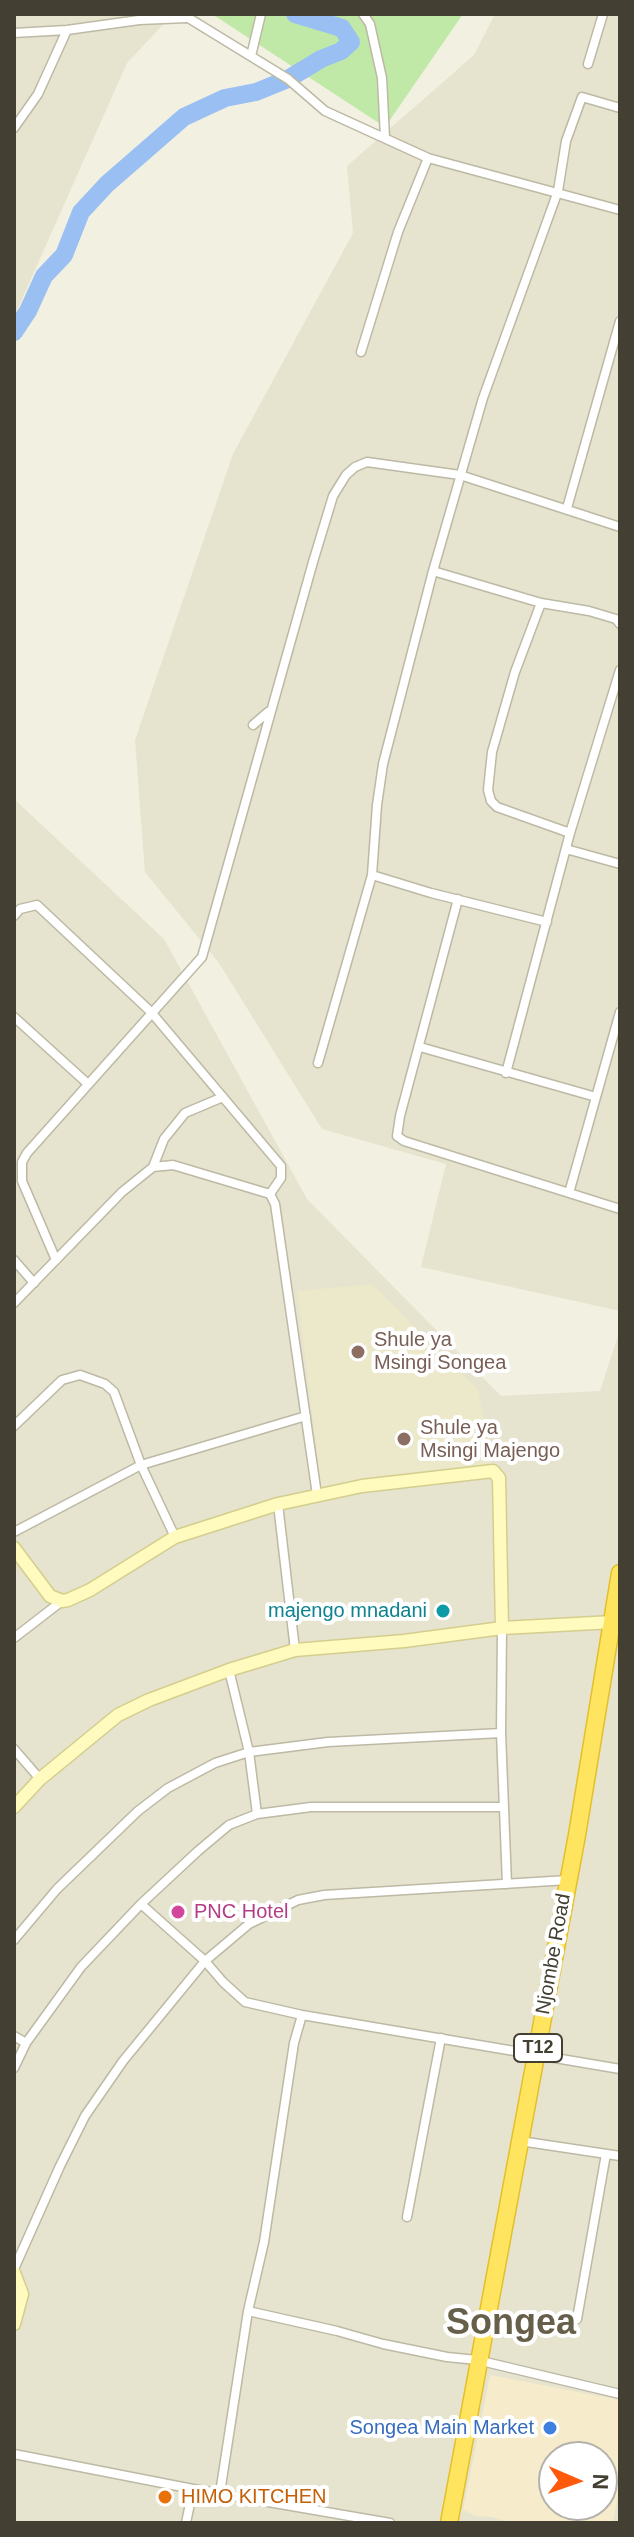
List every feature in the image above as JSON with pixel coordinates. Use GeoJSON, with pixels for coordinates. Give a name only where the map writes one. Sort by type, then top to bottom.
{"type":"FeatureCollection","features":[{"type":"Feature","properties":{"kind":"highway","name":"Njombe Road"},"geometry":{"type":"LineString","coordinates":[[449,2523],[477,2360],[537,2053],[620,1573]]}},
{"type":"Feature","properties":{"kind":"street"},"geometry":{"type":"LineString","coordinates":[[251,56],[261,14]]}},
{"type":"Feature","properties":{"kind":"street"},"geometry":{"type":"LineString","coordinates":[[363,14],[370,24],[382,78],[385,138]]}},
{"type":"Feature","properties":{"kind":"street"},"geometry":{"type":"LineString","coordinates":[[588,64],[603,14]]}},
{"type":"Feature","properties":{"kind":"street"},"geometry":{"type":"LineString","coordinates":[[14,33],[185,16],[288,79],[325,111],[428,158],[620,210]]}},
{"type":"Feature","properties":{"kind":"street"},"geometry":{"type":"LineString","coordinates":[[14,128],[38,94],[67,30]]}},
{"type":"Feature","properties":{"kind":"street"},"geometry":{"type":"LineString","coordinates":[[318,1063],[372,875],[383,764],[433,571],[483,398],[558,191],[566,141],[582,97],[620,108]]}},
{"type":"Feature","properties":{"kind":"street"},"geometry":{"type":"LineString","coordinates":[[361,352],[398,232],[428,158]]}},
{"type":"Feature","properties":{"kind":"street"},"geometry":{"type":"LineString","coordinates":[[567,508],[620,321]]}},
{"type":"Feature","properties":{"kind":"street"},"geometry":{"type":"LineString","coordinates":[[56,1260],[22,1181],[22,1162],[202,957],[269,711],[333,496],[346,475],[367,462],[460,475],[620,527]]}},
{"type":"Feature","properties":{"kind":"street"},"geometry":{"type":"LineString","coordinates":[[433,571],[541,603],[589,611],[616,619],[620,624]]}},
{"type":"Feature","properties":{"kind":"street"},"geometry":{"type":"LineString","coordinates":[[541,603],[515,672],[492,752],[488,790],[491,801],[497,807],[570,833]]}},
{"type":"Feature","properties":{"kind":"street"},"geometry":{"type":"LineString","coordinates":[[506,1073],[570,833],[620,670]]}},
{"type":"Feature","properties":{"kind":"street"},"geometry":{"type":"LineString","coordinates":[[253,725],[269,711]]}},
{"type":"Feature","properties":{"kind":"street"},"geometry":{"type":"LineString","coordinates":[[566,849],[620,864]]}},
{"type":"Feature","properties":{"kind":"street"},"geometry":{"type":"LineString","coordinates":[[372,875],[547,922]]}},
{"type":"Feature","properties":{"kind":"street"},"geometry":{"type":"LineString","coordinates":[[458,899],[397,1136],[404,1141],[620,1209]]}},
{"type":"Feature","properties":{"kind":"street"},"geometry":{"type":"LineString","coordinates":[[14,916],[20,909],[37,905],[151,1012],[281,1166],[281,1178],[270,1194]]}},
{"type":"Feature","properties":{"kind":"street"},"geometry":{"type":"LineString","coordinates":[[569,1193],[620,1012]]}},
{"type":"Feature","properties":{"kind":"street"},"geometry":{"type":"LineString","coordinates":[[14,1017],[88,1084]]}},
{"type":"Feature","properties":{"kind":"street"},"geometry":{"type":"LineString","coordinates":[[420,1047],[596,1097]]}},
{"type":"Feature","properties":{"kind":"street"},"geometry":{"type":"LineString","coordinates":[[14,1303],[122,1192],[153,1167],[164,1139],[185,1113],[223,1097]]}},
{"type":"Feature","properties":{"kind":"street"},"geometry":{"type":"LineString","coordinates":[[153,1167],[173,1165],[270,1194],[275,1204],[317,1495]]}},
{"type":"Feature","properties":{"kind":"street"},"geometry":{"type":"LineString","coordinates":[[14,1260],[34,1283]]}},
{"type":"Feature","properties":{"kind":"street"},"geometry":{"type":"LineString","coordinates":[[14,1426],[62,1380],[80,1375],[105,1384],[114,1392],[141,1465],[175,1537]]}},
{"type":"Feature","properties":{"kind":"street"},"geometry":{"type":"LineString","coordinates":[[14,1532],[141,1465],[306,1416]]}},
{"type":"Feature","properties":{"kind":"street"},"geometry":{"type":"LineString","coordinates":[[14,1638],[62,1601],[90,1590],[175,1537],[278,1504],[317,1495],[362,1486],[493,1471],[499,1478],[501,1733],[507,1884]]}},
{"type":"Feature","properties":{"kind":"street"},"geometry":{"type":"LineString","coordinates":[[278,1504],[295,1650]]}},
{"type":"Feature","properties":{"kind":"street"},"geometry":{"type":"LineString","coordinates":[[14,1548],[50,1596],[62,1601]]}},
{"type":"Feature","properties":{"kind":"street"},"geometry":{"type":"LineString","coordinates":[[14,1807],[40,1779],[118,1715],[229,1670],[295,1650],[404,1641],[502,1628],[613,1622]]}},
{"type":"Feature","properties":{"kind":"street"},"geometry":{"type":"LineString","coordinates":[[229,1670],[249,1752],[257,1814]]}},
{"type":"Feature","properties":{"kind":"street"},"geometry":{"type":"LineString","coordinates":[[14,1940],[57,1889],[148,1803],[168,1788],[215,1763],[249,1752],[328,1742],[501,1733]]}},
{"type":"Feature","properties":{"kind":"street"},"geometry":{"type":"LineString","coordinates":[[14,1749],[40,1779]]}},
{"type":"Feature","properties":{"kind":"street"},"geometry":{"type":"LineString","coordinates":[[14,2068],[26,2043],[81,1967],[141,1904],[229,1825],[257,1814],[311,1807],[504,1807]]}},
{"type":"Feature","properties":{"kind":"street"},"geometry":{"type":"LineString","coordinates":[[14,2324],[22,2294],[14,2271],[85,2116],[123,2061],[205,1961],[249,1924],[298,1900],[364,1892],[568,1880]]}},
{"type":"Feature","properties":{"kind":"street"},"geometry":{"type":"LineString","coordinates":[[141,1904],[205,1961],[245,2002],[302,2015],[620,2069]]}},
{"type":"Feature","properties":{"kind":"street"},"geometry":{"type":"LineString","coordinates":[[220,2493],[248,2311],[264,2242],[294,2043],[302,2015]]}},
{"type":"Feature","properties":{"kind":"street"},"geometry":{"type":"LineString","coordinates":[[14,2036],[26,2043]]}},
{"type":"Feature","properties":{"kind":"street"},"geometry":{"type":"LineString","coordinates":[[407,2217],[441,2038]]}},
{"type":"Feature","properties":{"kind":"street"},"geometry":{"type":"LineString","coordinates":[[520,2141],[620,2156]]}},
{"type":"Feature","properties":{"kind":"street"},"geometry":{"type":"LineString","coordinates":[[577,2319],[606,2154]]}},
{"type":"Feature","properties":{"kind":"street"},"geometry":{"type":"LineString","coordinates":[[248,2311],[383,2344],[477,2360],[620,2394]]}},
{"type":"Feature","properties":{"kind":"street"},"geometry":{"type":"LineString","coordinates":[[14,2454],[390,2523]]}},
{"type":"Feature","properties":{"kind":"street"},"geometry":{"type":"LineString","coordinates":[[186,2523],[193,2489]]}},
{"type":"Feature","properties":{"kind":"shaded area"},"geometry":{"type":"Polygon","coordinates":[[[14,14],[173,14],[127,63],[14,317],[14,14]]]}},
{"type":"Feature","properties":{"kind":"shaded area"},"geometry":{"type":"Polygon","coordinates":[[[495,14],[620,14],[620,1311],[421,1267],[446,1164],[322,1129],[219,963],[145,872],[135,740],[233,454],[353,233],[347,166],[474,55],[495,14]]]}},
{"type":"Feature","properties":{"kind":"shaded area"},"geometry":{"type":"Polygon","coordinates":[[[14,799],[164,939],[307,1199],[501,1396],[600,1391],[620,1330],[620,2523],[14,2523],[14,799]]]}},
{"type":"Feature","properties":{"kind":"shaded area"},"geometry":{"type":"Polygon","coordinates":[[[372,1284],[478,1390],[493,1469],[321,1487],[297,1291],[372,1284]]]}},
{"type":"Feature","properties":{"kind":"shaded area","name":"Songea Main Market"},"geometry":{"type":"Polygon","coordinates":[[[490,2375],[620,2400],[618,2495],[618,2441],[538,2441],[538,2521],[613,2523],[512,2523],[475,2516],[463,2510],[490,2375]]]}},
{"type":"Feature","properties":{"kind":"green space"},"geometry":{"type":"Polygon","coordinates":[[[212,14],[463,14],[385,127],[212,14]]]}},
{"type":"Feature","properties":{"kind":"waterway"},"geometry":{"type":"LineString","coordinates":[[14,332],[28,311],[44,276],[64,255],[81,212],[107,184],[184,117],[225,98],[256,92],[288,79],[341,51],[351,42],[342,28],[295,14]]}},
{"type":"Feature","properties":{"kind":"place","name":"Shule ya Msingi Songea"},"geometry":{"type":"Point","coordinates":[358,1352]}},
{"type":"Feature","properties":{"kind":"place","name":"Shule ya Msingi Majengo"},"geometry":{"type":"Point","coordinates":[404,1439]}},
{"type":"Feature","properties":{"kind":"place","name":"majengo mnadani"},"geometry":{"type":"Point","coordinates":[443,1611]}},
{"type":"Feature","properties":{"kind":"place","name":"PNC Hotel"},"geometry":{"type":"Point","coordinates":[178,1912]}},
{"type":"Feature","properties":{"kind":"place","name":"Songea Main Market"},"geometry":{"type":"Point","coordinates":[550,2428]}},
{"type":"Feature","properties":{"kind":"place","name":"HIMO KITCHEN"},"geometry":{"type":"Point","coordinates":[165,2497]}},
{"type":"Feature","properties":{"kind":"district","name":"Songea"},"geometry":{"type":"Point","coordinates":[511,2324]}}]}
